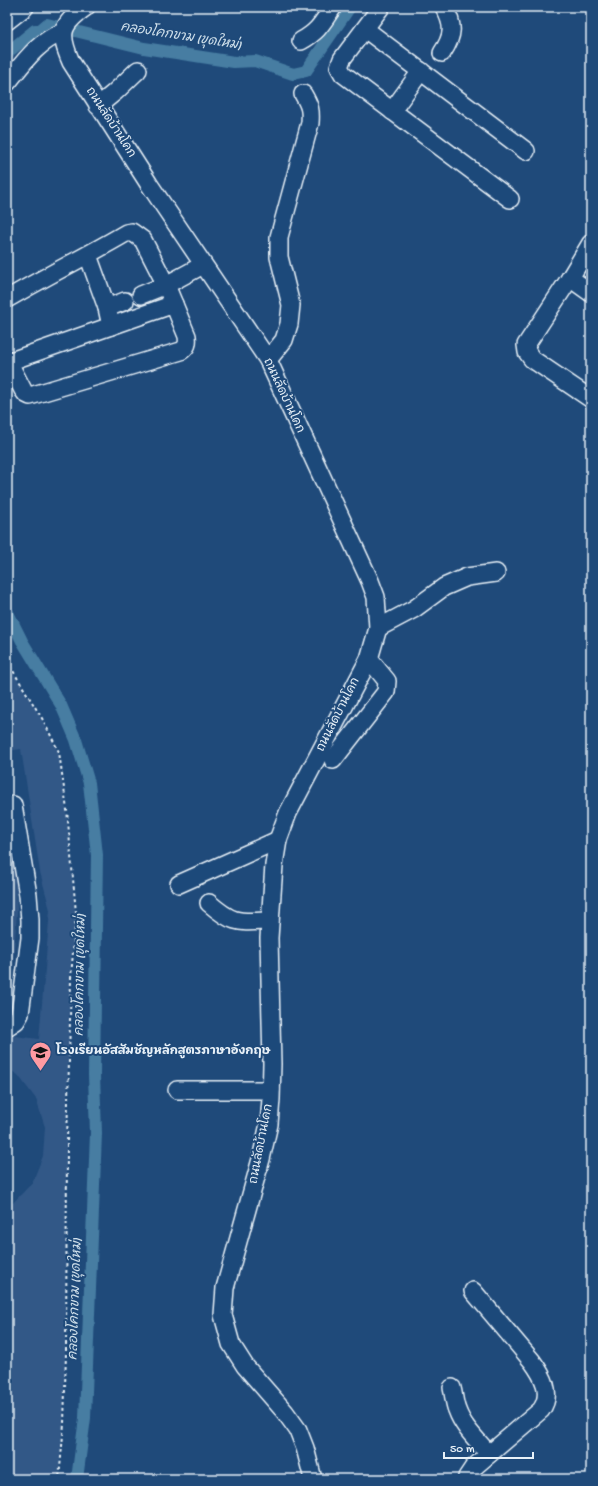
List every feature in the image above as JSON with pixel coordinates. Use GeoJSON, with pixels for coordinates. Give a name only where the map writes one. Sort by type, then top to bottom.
{"type":"FeatureCollection","features":[{"type":"Feature","properties":{"kind":"street"},"geometry":{"type":"LineString","coordinates":[[7,21],[25,7]]}},
{"type":"Feature","properties":{"kind":"street"},"geometry":{"type":"LineString","coordinates":[[7,83],[31,53],[52,36],[63,32],[74,15],[86,7]]}},
{"type":"Feature","properties":{"kind":"street"},"geometry":{"type":"LineString","coordinates":[[301,41],[320,28],[333,7]]}},
{"type":"Feature","properties":{"kind":"street"},"geometry":{"type":"LineString","coordinates":[[381,7],[342,59],[339,67],[343,74],[510,199]]}},
{"type":"Feature","properties":{"kind":"street"},"geometry":{"type":"LineString","coordinates":[[442,53],[449,43],[452,30],[451,19],[444,7]]}},
{"type":"Feature","properties":{"kind":"street"},"geometry":{"type":"LineString","coordinates":[[365,29],[526,151]]}},
{"type":"Feature","properties":{"kind":"street","name":"ถนนลัดบ้านโคก"},"geometry":{"type":"LineString","coordinates":[[63,32],[64,47],[71,62],[98,106],[268,360],[376,597],[378,628],[369,659],[288,813],[278,840],[274,865],[269,938],[272,1064],[269,1124],[261,1159],[225,1288],[223,1315],[231,1344],[245,1366],[285,1412],[298,1430],[305,1448],[313,1479]]}},
{"type":"Feature","properties":{"kind":"street"},"geometry":{"type":"LineString","coordinates":[[98,106],[138,70]]}},
{"type":"Feature","properties":{"kind":"street"},"geometry":{"type":"LineString","coordinates":[[392,111],[421,72]]}},
{"type":"Feature","properties":{"kind":"street"},"geometry":{"type":"LineString","coordinates":[[268,360],[284,340],[289,324],[291,305],[279,257],[279,237],[310,123],[311,110],[309,103],[303,94]]}},
{"type":"Feature","properties":{"kind":"street"},"geometry":{"type":"LineString","coordinates":[[7,299],[126,233],[132,232],[144,240],[166,285],[174,304],[187,336],[188,343],[181,351],[30,396],[23,390],[8,361],[174,304]]}},
{"type":"Feature","properties":{"kind":"street"},"geometry":{"type":"LineString","coordinates":[[591,243],[526,345],[527,352],[532,359],[591,399]]}},
{"type":"Feature","properties":{"kind":"street"},"geometry":{"type":"LineString","coordinates":[[88,255],[107,308],[111,326]]}},
{"type":"Feature","properties":{"kind":"street"},"geometry":{"type":"LineString","coordinates":[[141,295],[166,285],[203,265]]}},
{"type":"Feature","properties":{"kind":"street"},"geometry":{"type":"LineString","coordinates":[[570,278],[591,293]]}},
{"type":"Feature","properties":{"kind":"street"},"geometry":{"type":"LineString","coordinates":[[107,308],[125,301]]}},
{"type":"Feature","properties":{"kind":"street"},"geometry":{"type":"LineString","coordinates":[[378,628],[414,609],[444,587],[467,577],[496,573]]}},
{"type":"Feature","properties":{"kind":"street"},"geometry":{"type":"LineString","coordinates":[[333,760],[386,692],[387,681],[369,659]]}},
{"type":"Feature","properties":{"kind":"street"},"geometry":{"type":"LineString","coordinates":[[7,1027],[16,1021],[20,1014],[30,938],[28,895],[14,857],[13,805]]}},
{"type":"Feature","properties":{"kind":"street"},"geometry":{"type":"LineString","coordinates":[[179,884],[278,840]]}},
{"type":"Feature","properties":{"kind":"street"},"geometry":{"type":"LineString","coordinates":[[210,903],[222,914],[234,921],[270,921]]}},
{"type":"Feature","properties":{"kind":"street"},"geometry":{"type":"LineString","coordinates":[[177,1090],[271,1090]]}},
{"type":"Feature","properties":{"kind":"street"},"geometry":{"type":"LineString","coordinates":[[467,1479],[473,1468],[541,1410],[546,1403],[547,1393],[544,1380],[532,1361],[473,1291]]}},
{"type":"Feature","properties":{"kind":"street"},"geometry":{"type":"LineString","coordinates":[[452,1388],[457,1409],[462,1421],[489,1454]]}},
{"type":"Feature","properties":{"kind":"path"},"geometry":{"type":"LineString","coordinates":[[7,661],[43,720],[59,752],[67,810],[76,913],[71,978],[67,1142],[66,1352],[64,1424],[59,1479]]}},
{"type":"Feature","properties":{"kind":"shaded area","name":"โรงเรียนอัสสัมชัญหลักสูตรภาษาอังกฤษ"},"geometry":{"type":"Polygon","coordinates":[[[7,663],[42,720],[58,752],[66,810],[75,913],[70,977],[66,1142],[65,1352],[63,1423],[58,1479],[7,1479],[7,1207],[10,1206],[32,1183],[43,1156],[45,1127],[36,1099],[18,1075],[7,1068],[7,1035],[39,1039],[50,910],[40,872],[21,749],[7,751],[7,663]]]}},
{"type":"Feature","properties":{"kind":"shaded area"},"geometry":{"type":"Polygon","coordinates":[[[7,792],[16,855],[17,912],[14,951],[7,989],[7,792]]]}},
{"type":"Feature","properties":{"kind":"waterway","name":"คลองโคกขาม (ขุดใหม่)"},"geometry":{"type":"LineString","coordinates":[[7,53],[35,30],[40,30],[47,24],[144,48],[234,62],[255,61],[293,74],[306,71],[350,7]]}},
{"type":"Feature","properties":{"kind":"waterway","name":"คลองโคกขาม (ขุดใหม่)"},"geometry":{"type":"LineString","coordinates":[[7,611],[22,641],[61,705],[76,740],[89,783],[97,855],[94,1075],[96,1133],[85,1418],[77,1479]]}},
{"type":"Feature","properties":{"kind":"place","name":"โรงเรียนอัสสัมชัญหลักสูตรภาษาอังกฤษ"},"geometry":{"type":"Point","coordinates":[40,1072]}}]}
